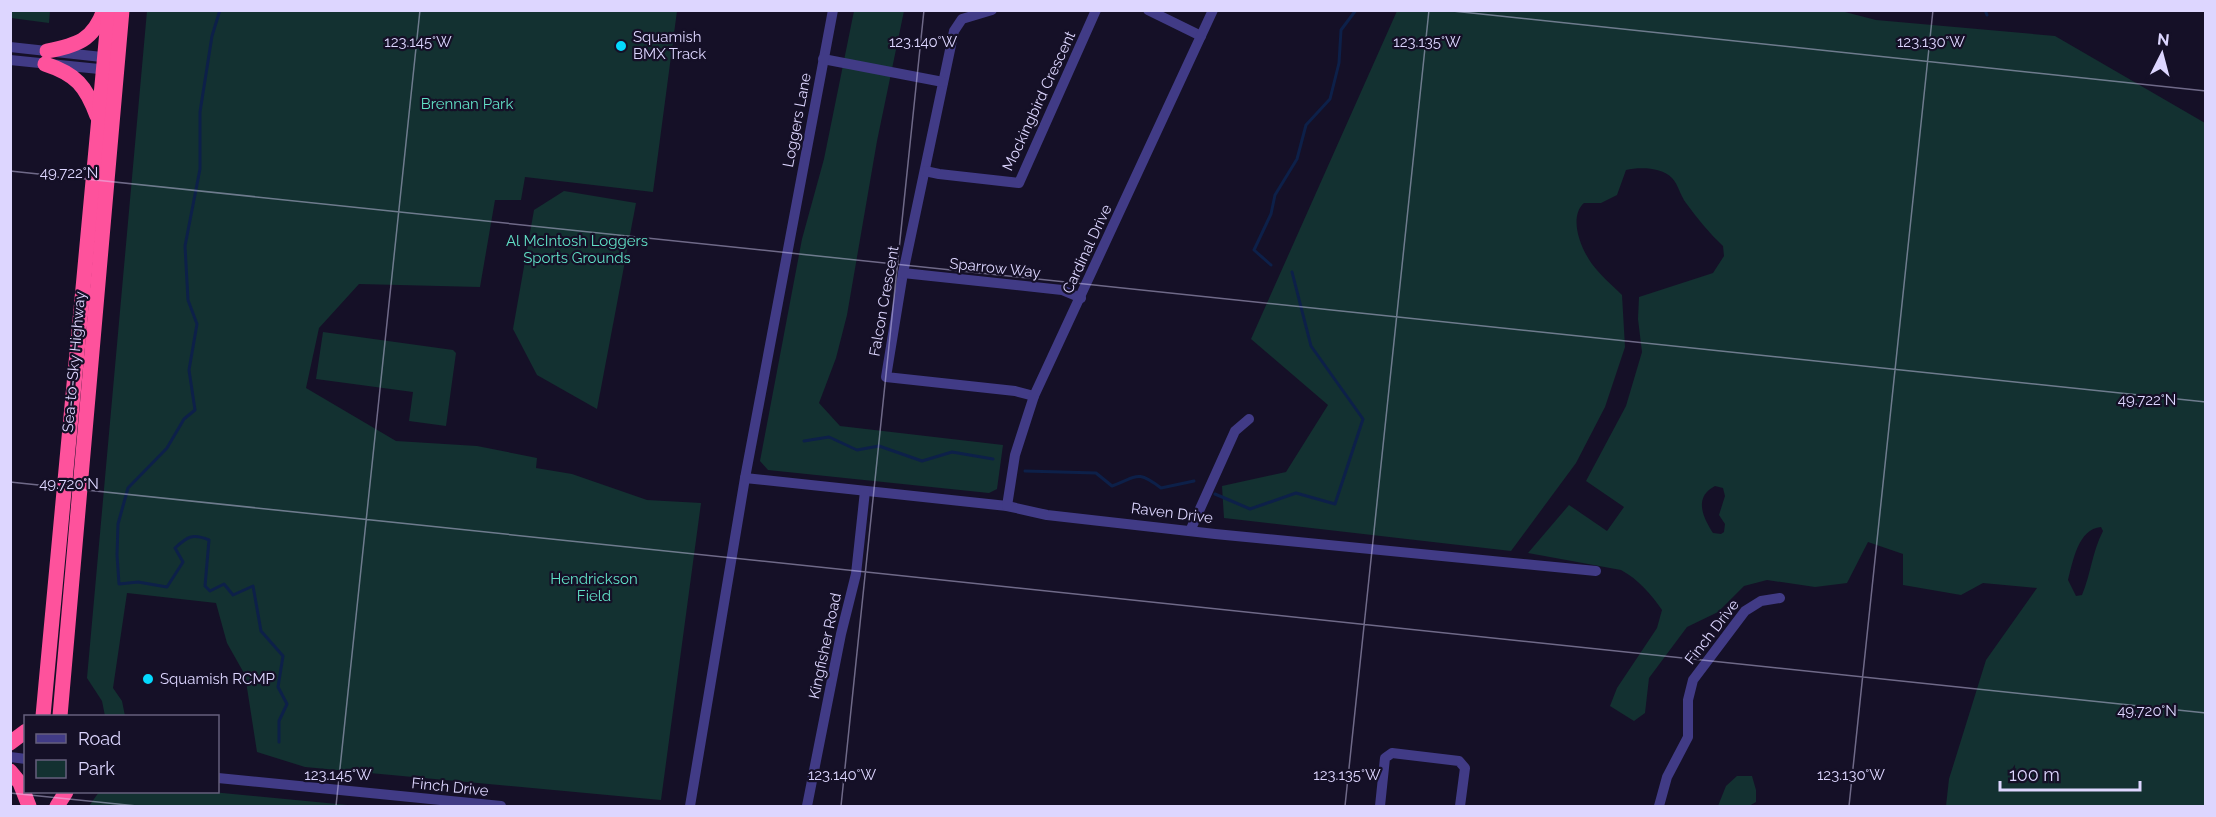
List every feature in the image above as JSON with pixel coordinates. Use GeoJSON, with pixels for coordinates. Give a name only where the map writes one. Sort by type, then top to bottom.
{"type":"FeatureCollection","features":[{"type":"Feature","properties":{"kind":"highway"},"geometry":{"type":"LineString","coordinates":[[46,57],[88,38],[106,10]]}},
{"type":"Feature","properties":{"kind":"highway"},"geometry":{"type":"LineString","coordinates":[[106,10],[110,64]]}},
{"type":"Feature","properties":{"kind":"highway","name":"Sea-to-Sky Highway"},"geometry":{"type":"LineString","coordinates":[[43,715],[98,119],[122,10]]}},
{"type":"Feature","properties":{"kind":"highway"},"geometry":{"type":"LineString","coordinates":[[46,57],[76,78],[86,91],[98,119]]}},
{"type":"Feature","properties":{"kind":"highway","name":"Sea-to-Sky Highway"},"geometry":{"type":"LineString","coordinates":[[60,715],[110,64]]}},
{"type":"Feature","properties":{"kind":"highway"},"geometry":{"type":"LineString","coordinates":[[37,715],[45,696]]}},
{"type":"Feature","properties":{"kind":"highway"},"geometry":{"type":"LineString","coordinates":[[62,698],[66,715]]}},
{"type":"Feature","properties":{"kind":"highway"},"geometry":{"type":"LineString","coordinates":[[10,743],[24,732]]}},
{"type":"Feature","properties":{"kind":"highway"},"geometry":{"type":"LineString","coordinates":[[10,771],[20,783],[29,807]]}},
{"type":"Feature","properties":{"kind":"highway"},"geometry":{"type":"LineString","coordinates":[[57,807],[65,793]]}},
{"type":"Feature","properties":{"kind":"street","name":"Loggers Lane"},"geometry":{"type":"LineString","coordinates":[[690,807],[745,478],[833,10]]}},
{"type":"Feature","properties":{"kind":"street","name":"Falcon Crescent"},"geometry":{"type":"LineString","coordinates":[[992,10],[968,16],[957,24],[903,273],[886,377],[1015,391],[1035,396]]}},
{"type":"Feature","properties":{"kind":"street","name":"Mockingbird Crescent"},"geometry":{"type":"LineString","coordinates":[[925,171],[1019,183],[1096,10]]}},
{"type":"Feature","properties":{"kind":"street"},"geometry":{"type":"LineString","coordinates":[[1148,10],[1201,36]]}},
{"type":"Feature","properties":{"kind":"street","name":"Cardinal Drive"},"geometry":{"type":"LineString","coordinates":[[1007,506],[1015,455],[1035,396],[1213,10]]}},
{"type":"Feature","properties":{"kind":"street"},"geometry":{"type":"LineString","coordinates":[[10,48],[46,57],[110,64]]}},
{"type":"Feature","properties":{"kind":"street"},"geometry":{"type":"LineString","coordinates":[[10,60],[46,57]]}},
{"type":"Feature","properties":{"kind":"street"},"geometry":{"type":"LineString","coordinates":[[824,59],[943,82]]}},
{"type":"Feature","properties":{"kind":"street","name":"Sparrow Way"},"geometry":{"type":"LineString","coordinates":[[903,273],[1062,290],[1081,298]]}},
{"type":"Feature","properties":{"kind":"street"},"geometry":{"type":"LineString","coordinates":[[1190,531],[1235,430],[1249,419]]}},
{"type":"Feature","properties":{"kind":"street","name":"Raven Drive"},"geometry":{"type":"LineString","coordinates":[[745,478],[1007,506],[1047,515],[1190,531],[1596,571]]}},
{"type":"Feature","properties":{"kind":"street","name":"Kingfisher Road"},"geometry":{"type":"LineString","coordinates":[[807,807],[841,634],[856,574],[866,491]]}},
{"type":"Feature","properties":{"kind":"street","name":"Finch Drive"},"geometry":{"type":"LineString","coordinates":[[1659,807],[1667,777],[1688,737],[1688,700],[1693,680],[1745,611],[1761,601],[1780,598]]}},
{"type":"Feature","properties":{"kind":"street"},"geometry":{"type":"LineString","coordinates":[[1380,807],[1385,758],[1392,753],[1462,763],[1465,768],[1460,807]]}},
{"type":"Feature","properties":{"kind":"street","name":"Finch Drive"},"geometry":{"type":"LineString","coordinates":[[219,778],[501,807]]}},
{"type":"Feature","properties":{"kind":"green space"},"geometry":{"type":"Polygon","coordinates":[[[11,10],[50,11],[49,23],[11,18],[11,10]]]}},
{"type":"Feature","properties":{"kind":"green space"},"geometry":{"type":"Polygon","coordinates":[[[147,11],[677,11],[653,192],[525,177],[521,200],[495,200],[480,287],[359,284],[319,328],[306,388],[396,441],[477,446],[537,458],[536,468],[572,474],[647,500],[701,503],[661,800],[305,767],[257,752],[245,675],[227,643],[216,603],[127,593],[113,688],[122,701],[125,715],[105,715],[102,701],[87,678],[147,11]]]}},
{"type":"Feature","properties":{"kind":"green space"},"geometry":{"type":"Polygon","coordinates":[[[854,11],[904,11],[877,141],[847,315],[836,358],[819,403],[840,426],[1003,445],[997,489],[989,493],[768,470],[760,461],[802,239],[824,159],[854,11]]]}},
{"type":"Feature","properties":{"kind":"green space"},"geometry":{"type":"Polygon","coordinates":[[[1397,11],[1841,11],[1876,20],[2055,36],[2205,123],[2205,806],[1946,806],[1949,779],[1986,660],[2037,588],[1983,583],[1961,595],[1903,585],[1903,554],[1868,542],[1847,583],[1815,587],[1767,580],[1744,586],[1718,612],[1687,627],[1649,678],[1645,713],[1634,721],[1610,706],[1617,688],[1657,628],[1662,610],[1644,587],[1621,570],[1528,553],[1569,505],[1607,531],[1624,507],[1586,481],[1626,406],[1642,352],[1638,319],[1639,297],[1713,273],[1724,256],[1723,246],[1690,209],[1674,180],[1668,174],[1656,170],[1637,168],[1626,170],[1617,195],[1601,203],[1584,203],[1579,209],[1578,233],[1588,258],[1602,276],[1622,295],[1625,347],[1605,407],[1576,463],[1511,551],[1224,518],[1222,486],[1286,472],[1328,405],[1251,339],[1397,11]],[[1715,486],[1704,496],[1702,507],[1703,514],[1713,533],[1721,534],[1724,532],[1725,524],[1719,515],[1725,496],[1723,488],[1715,486]],[[2101,527],[2087,533],[2075,555],[2068,580],[2076,596],[2082,595],[2085,587],[2103,531],[2101,527]]]}},
{"type":"Feature","properties":{"kind":"green space","name":"Al McIntosh Loggers Sports Grounds"},"geometry":{"type":"Polygon","coordinates":[[[564,191],[636,203],[597,409],[537,375],[513,329],[534,210],[564,191]]]}},
{"type":"Feature","properties":{"kind":"green space"},"geometry":{"type":"Polygon","coordinates":[[[323,332],[453,350],[456,353],[446,426],[409,421],[413,392],[316,379],[323,332]]]}},
{"type":"Feature","properties":{"kind":"green space"},"geometry":{"type":"Polygon","coordinates":[[[1737,776],[1752,776],[1756,790],[1756,802],[1749,806],[1718,806],[1726,786],[1737,776]]]}},
{"type":"Feature","properties":{"kind":"green space"},"geometry":{"type":"Polygon","coordinates":[[[98,793],[219,793],[358,806],[89,806],[98,793]]]}},
{"type":"Feature","properties":{"kind":"waterway"},"geometry":{"type":"LineString","coordinates":[[220,10],[212,36],[200,112],[200,169],[185,246],[188,300],[197,324],[189,370],[195,410],[184,419],[167,448],[128,488],[118,524],[119,584],[138,582],[167,587],[183,562],[175,548],[190,537],[209,540],[205,586],[210,591],[224,584],[233,595],[253,586],[261,631],[283,656],[278,687],[287,704],[279,721],[279,742]]}},
{"type":"Feature","properties":{"kind":"waterway"},"geometry":{"type":"LineString","coordinates":[[1271,265],[1254,250],[1271,214],[1275,195],[1297,159],[1306,125],[1330,99],[1339,63],[1341,30],[1356,10]]}},
{"type":"Feature","properties":{"kind":"waterway"},"geometry":{"type":"LineString","coordinates":[[1985,10],[1987,15]]}},
{"type":"Feature","properties":{"kind":"waterway"},"geometry":{"type":"LineString","coordinates":[[1215,494],[1250,509],[1296,493],[1335,504],[1363,419],[1311,346],[1292,272]]}},
{"type":"Feature","properties":{"kind":"waterway"},"geometry":{"type":"LineString","coordinates":[[804,441],[829,437],[857,450],[879,446],[922,461],[952,452],[993,459]]}},
{"type":"Feature","properties":{"kind":"waterway"},"geometry":{"type":"LineString","coordinates":[[1025,471],[1096,473],[1112,486],[1137,476],[1161,488],[1194,481]]}},
{"type":"Feature","properties":{"kind":"place","name":"Squamish BMX Track"},"geometry":{"type":"Point","coordinates":[621,46]}},
{"type":"Feature","properties":{"kind":"place","name":"Squamish RCMP"},"geometry":{"type":"Point","coordinates":[148,679]}},
{"type":"Feature","properties":{"kind":"park label","name":"Brennan Park"},"geometry":{"type":"Point","coordinates":[467,104]}},
{"type":"Feature","properties":{"kind":"park label","name":"Hendrickson Field"},"geometry":{"type":"Point","coordinates":[594,588]}}]}
